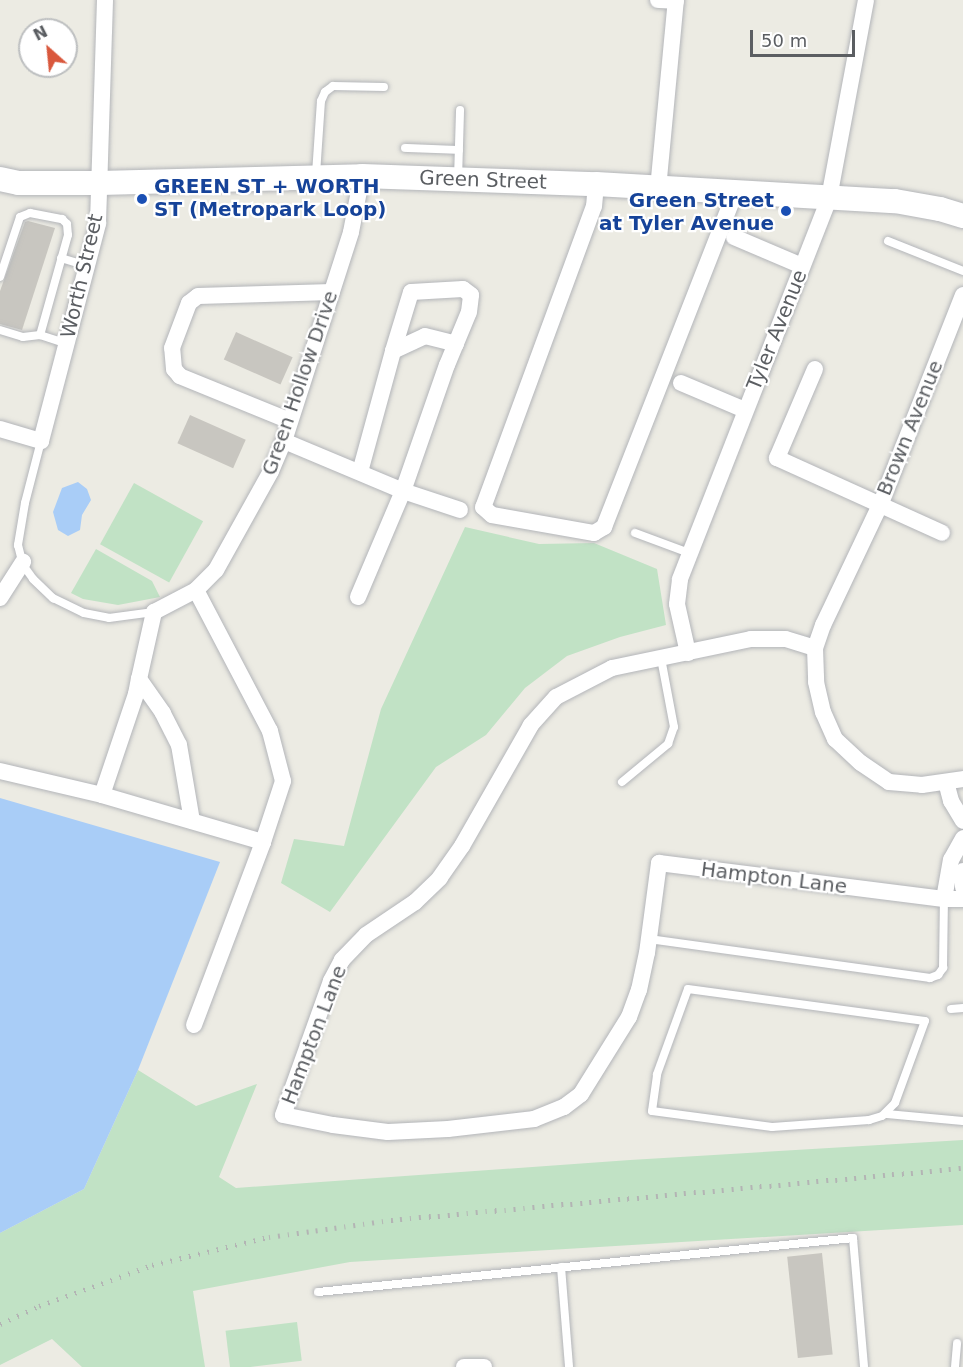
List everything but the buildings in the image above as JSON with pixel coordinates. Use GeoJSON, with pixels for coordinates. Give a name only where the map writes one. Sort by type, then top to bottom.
{"type":"FeatureCollection","features":[{"type":"Feature","properties":{"kind":"street","name":"Worth Street"},"geometry":{"type":"LineString","coordinates":[[41,441],[98,223],[105,0]]}},
{"type":"Feature","properties":{"kind":"street"},"geometry":{"type":"LineString","coordinates":[[658,0],[676,0],[658,189]]}},
{"type":"Feature","properties":{"kind":"street","name":"Tyler Avenue"},"geometry":{"type":"LineString","coordinates":[[688,653],[677,596],[689,553],[829,198],[866,0]]}},
{"type":"Feature","properties":{"kind":"street","name":"Green Street"},"geometry":{"type":"LineString","coordinates":[[0,179],[19,183],[100,183],[362,176],[596,184],[895,201],[940,209],[963,216]]}},
{"type":"Feature","properties":{"kind":"street","name":"Green Hollow Drive"},"geometry":{"type":"LineString","coordinates":[[154,612],[196,590],[216,570],[271,471],[284,441],[351,232],[362,176]]}},
{"type":"Feature","properties":{"kind":"street"},"geometry":{"type":"LineString","coordinates":[[596,184],[594,206],[483,507],[492,515],[594,533],[604,527],[735,193]]}},
{"type":"Feature","properties":{"kind":"street"},"geometry":{"type":"LineString","coordinates":[[734,237],[802,266]]}},
{"type":"Feature","properties":{"kind":"street"},"geometry":{"type":"LineString","coordinates":[[358,597],[403,491],[469,312],[471,295],[463,289],[411,292],[360,472]]}},
{"type":"Feature","properties":{"kind":"street"},"geometry":{"type":"LineString","coordinates":[[290,421],[180,376],[174,369],[172,348],[189,303],[198,296],[332,292]]}},
{"type":"Feature","properties":{"kind":"street","name":"Brown Avenue"},"geometry":{"type":"LineString","coordinates":[[815,648],[823,625],[880,503],[963,295]]}},
{"type":"Feature","properties":{"kind":"street"},"geometry":{"type":"LineString","coordinates":[[393,351],[425,336],[456,344]]}},
{"type":"Feature","properties":{"kind":"street"},"geometry":{"type":"LineString","coordinates":[[815,369],[777,459],[880,503],[942,533]]}},
{"type":"Feature","properties":{"kind":"street"},"geometry":{"type":"LineString","coordinates":[[681,383],[745,410]]}},
{"type":"Feature","properties":{"kind":"street"},"geometry":{"type":"LineString","coordinates":[[0,429],[41,441]]}},
{"type":"Feature","properties":{"kind":"street"},"geometry":{"type":"LineString","coordinates":[[284,441],[403,491],[460,510]]}},
{"type":"Feature","properties":{"kind":"street"},"geometry":{"type":"LineString","coordinates":[[0,598],[22,562]]}},
{"type":"Feature","properties":{"kind":"street"},"geometry":{"type":"LineString","coordinates":[[194,1025],[263,842],[283,781],[270,731],[196,590]]}},
{"type":"Feature","properties":{"kind":"street"},"geometry":{"type":"LineString","coordinates":[[102,795],[136,694],[154,612]]}},
{"type":"Feature","properties":{"kind":"street","name":"Hampton Lane"},"geometry":{"type":"LineString","coordinates":[[815,648],[785,639],[768,637],[612,668],[556,697],[531,725],[462,846],[440,878],[415,902],[366,935],[342,960],[331,981],[283,1114],[333,1125],[388,1132],[448,1129],[534,1119],[564,1107],[581,1094],[629,1017],[639,990],[649,939],[659,863],[944,899],[963,899]]}},
{"type":"Feature","properties":{"kind":"street"},"geometry":{"type":"LineString","coordinates":[[815,648],[816,682],[823,712],[835,739],[861,763],[889,782],[922,784],[955,781],[951,801],[963,821]]}},
{"type":"Feature","properties":{"kind":"street"},"geometry":{"type":"LineString","coordinates":[[139,679],[163,713],[179,745],[192,821]]}},
{"type":"Feature","properties":{"kind":"street"},"geometry":{"type":"LineString","coordinates":[[0,771],[102,795],[263,842]]}},
{"type":"Feature","properties":{"kind":"street"},"geometry":{"type":"LineString","coordinates":[[944,899],[951,860],[963,838]]}},
{"type":"Feature","properties":{"kind":"street"},"geometry":{"type":"LineString","coordinates":[[963,871],[963,887]]}},
{"type":"Feature","properties":{"kind":"street"},"geometry":{"type":"LineString","coordinates":[[464,1367],[484,1367]]}},
{"type":"Feature","properties":{"kind":"lane"},"geometry":{"type":"LineString","coordinates":[[316,178],[321,101],[325,92],[333,86],[384,87]]}},
{"type":"Feature","properties":{"kind":"lane"},"geometry":{"type":"LineString","coordinates":[[458,179],[460,110]]}},
{"type":"Feature","properties":{"kind":"lane"},"geometry":{"type":"LineString","coordinates":[[405,148],[459,150]]}},
{"type":"Feature","properties":{"kind":"lane"},"geometry":{"type":"LineString","coordinates":[[0,277],[20,217],[30,213],[62,219],[68,224],[68,235],[40,335]]}},
{"type":"Feature","properties":{"kind":"lane"},"geometry":{"type":"LineString","coordinates":[[888,241],[963,271]]}},
{"type":"Feature","properties":{"kind":"lane"},"geometry":{"type":"LineString","coordinates":[[61,258],[87,266]]}},
{"type":"Feature","properties":{"kind":"lane"},"geometry":{"type":"LineString","coordinates":[[0,330],[23,337],[40,335],[66,344]]}},
{"type":"Feature","properties":{"kind":"lane"},"geometry":{"type":"LineString","coordinates":[[41,441],[25,503],[18,545],[22,562],[33,579],[53,598],[84,613],[109,618],[154,612]]}},
{"type":"Feature","properties":{"kind":"lane"},"geometry":{"type":"LineString","coordinates":[[635,533],[689,553]]}},
{"type":"Feature","properties":{"kind":"lane"},"geometry":{"type":"LineString","coordinates":[[622,782],[668,744],[674,727],[661,658]]}},
{"type":"Feature","properties":{"kind":"lane"},"geometry":{"type":"LineString","coordinates":[[649,939],[930,978],[938,975],[943,968],[944,899]]}},
{"type":"Feature","properties":{"kind":"lane"},"geometry":{"type":"LineString","coordinates":[[887,1114],[896,1103],[925,1021],[688,988],[657,1074],[652,1111],[772,1127],[869,1120],[887,1114],[963,1121]]}},
{"type":"Feature","properties":{"kind":"lane"},"geometry":{"type":"LineString","coordinates":[[951,1009],[963,1008]]}},
{"type":"Feature","properties":{"kind":"lane"},"geometry":{"type":"LineString","coordinates":[[318,1292],[853,1238],[864,1367]]}},
{"type":"Feature","properties":{"kind":"lane"},"geometry":{"type":"LineString","coordinates":[[561,1267],[569,1367]]}},
{"type":"Feature","properties":{"kind":"lane"},"geometry":{"type":"LineString","coordinates":[[955,1367],[957,1343]]}},
{"type":"Feature","properties":{"kind":"green space"},"geometry":{"type":"Polygon","coordinates":[[[134,483],[203,521],[169,583],[100,544],[134,483]]]}},
{"type":"Feature","properties":{"kind":"green space"},"geometry":{"type":"Polygon","coordinates":[[[465,527],[539,544],[594,543],[657,569],[666,625],[620,637],[567,656],[525,688],[486,735],[436,767],[330,912],[281,883],[294,839],[344,846],[381,709],[465,527]]]}},
{"type":"Feature","properties":{"kind":"green space"},"geometry":{"type":"Polygon","coordinates":[[[96,549],[152,581],[160,597],[118,605],[83,599],[71,593],[96,549]]]}},
{"type":"Feature","properties":{"kind":"green space"},"geometry":{"type":"Polygon","coordinates":[[[138,1070],[196,1106],[257,1084],[219,1177],[236,1188],[630,1160],[963,1140],[963,1225],[350,1262],[193,1291],[205,1367],[82,1367],[52,1339],[0,1365],[0,1233],[84,1189],[138,1070]]]}},
{"type":"Feature","properties":{"kind":"green space"},"geometry":{"type":"Polygon","coordinates":[[[297,1322],[302,1361],[230,1367],[226,1331],[297,1322]]]}},
{"type":"Feature","properties":{"kind":"water"},"geometry":{"type":"Polygon","coordinates":[[[78,482],[87,489],[91,500],[82,515],[80,530],[68,536],[58,530],[53,512],[62,488],[78,482]]]}},
{"type":"Feature","properties":{"kind":"water"},"geometry":{"type":"Polygon","coordinates":[[[0,798],[220,862],[138,1070],[84,1189],[0,1233],[0,798]]]}},
{"type":"Feature","properties":{"kind":"railway"},"geometry":{"type":"LineString","coordinates":[[0,1324],[39,1306],[152,1265],[269,1237],[391,1220],[963,1168]]}},
{"type":"Feature","properties":{"kind":"place","name":"GREEN ST + WORTH ST (Metropark Loop)"},"geometry":{"type":"Point","coordinates":[142,199]}},
{"type":"Feature","properties":{"kind":"place","name":"Green Street at Tyler Avenue"},"geometry":{"type":"Point","coordinates":[786,211]}}]}
